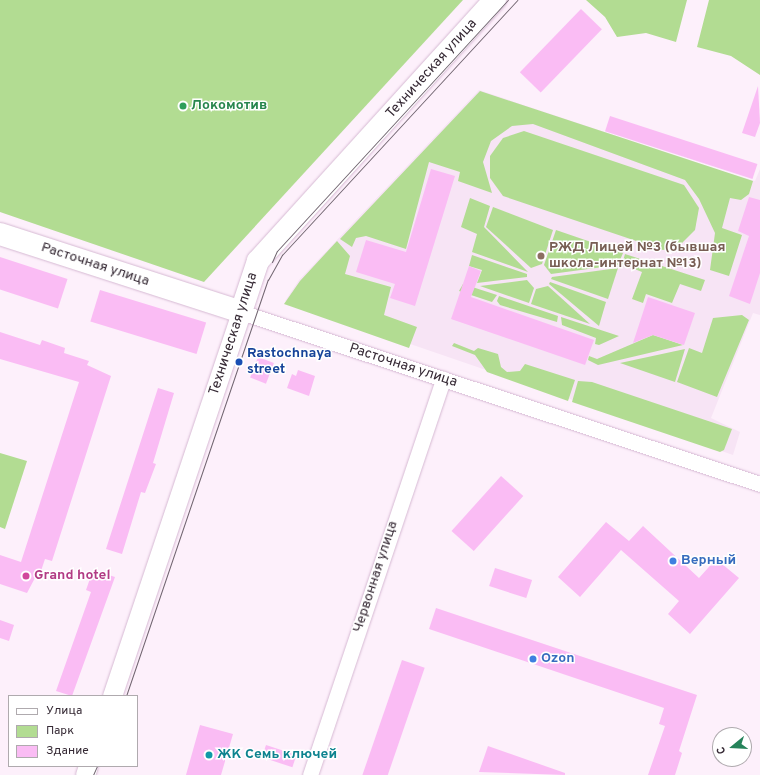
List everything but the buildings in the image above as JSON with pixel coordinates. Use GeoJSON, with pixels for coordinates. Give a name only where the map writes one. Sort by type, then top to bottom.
{"type":"FeatureCollection","features":[{"type":"Feature","properties":{"kind":"main road","name":"Техническая улица"},"geometry":{"type":"LineString","coordinates":[[241,312],[258,261],[495,0]]}},
{"type":"Feature","properties":{"kind":"main road","name":"Расточная улица"},"geometry":{"type":"LineString","coordinates":[[0,234],[241,312]]}},
{"type":"Feature","properties":{"kind":"street","name":"Расточная улица"},"geometry":{"type":"LineString","coordinates":[[241,312],[760,484]]}},
{"type":"Feature","properties":{"kind":"street","name":"Техническая улица"},"geometry":{"type":"LineString","coordinates":[[112,695],[241,312]]}},
{"type":"Feature","properties":{"kind":"street","name":"Червонная улица"},"geometry":{"type":"LineString","coordinates":[[310,775],[443,379]]}},
{"type":"Feature","properties":{"kind":"shaded area","name":"РЖД Лицей №3 (бывшая школа-интернат №13)"},"geometry":{"type":"Polygon","coordinates":[[[479,90],[755,181],[760,169],[760,315],[753,313],[711,418],[740,432],[733,455],[285,301],[299,280],[479,90]]]}},
{"type":"Feature","properties":{"kind":"green space","name":"Локомотив"},"geometry":{"type":"Polygon","coordinates":[[[0,0],[463,0],[204,282],[0,212],[0,0]]]}},
{"type":"Feature","properties":{"kind":"green space"},"geometry":{"type":"Polygon","coordinates":[[[586,0],[687,0],[676,42],[646,33],[617,37],[605,17],[586,0]]]}},
{"type":"Feature","properties":{"kind":"green space"},"geometry":{"type":"Polygon","coordinates":[[[709,0],[760,0],[760,75],[731,56],[697,47],[709,0]]]}},
{"type":"Feature","properties":{"kind":"green space"},"geometry":{"type":"Polygon","coordinates":[[[480,91],[753,181],[749,194],[741,200],[730,198],[722,228],[742,235],[729,276],[710,270],[715,233],[699,199],[685,180],[533,124],[512,126],[491,141],[483,162],[492,193],[458,181],[460,172],[429,162],[406,249],[366,236],[356,238],[352,247],[340,239],[480,91]]]}},
{"type":"Feature","properties":{"kind":"green space"},"geometry":{"type":"Polygon","coordinates":[[[524,131],[684,185],[699,208],[695,230],[679,246],[663,250],[503,196],[490,178],[490,156],[503,138],[524,131]]]}},
{"type":"Feature","properties":{"kind":"green space"},"geometry":{"type":"Polygon","coordinates":[[[470,198],[490,206],[484,227],[528,272],[472,252],[477,234],[461,227],[470,198]]]}},
{"type":"Feature","properties":{"kind":"green space"},"geometry":{"type":"Polygon","coordinates":[[[493,207],[553,230],[542,264],[531,268],[486,227],[493,207]]]}},
{"type":"Feature","properties":{"kind":"green space"},"geometry":{"type":"Polygon","coordinates":[[[556,230],[623,253],[618,265],[551,274],[544,265],[556,230]]]}},
{"type":"Feature","properties":{"kind":"green space"},"geometry":{"type":"Polygon","coordinates":[[[337,241],[350,256],[345,274],[391,287],[384,315],[417,327],[409,348],[284,304],[300,281],[337,241]]]}},
{"type":"Feature","properties":{"kind":"green space"},"geometry":{"type":"Polygon","coordinates":[[[625,254],[705,280],[701,291],[680,284],[672,303],[646,294],[643,303],[632,299],[642,272],[622,264],[625,254]]]}},
{"type":"Feature","properties":{"kind":"green space"},"geometry":{"type":"Polygon","coordinates":[[[472,255],[527,274],[527,277],[477,283],[482,270],[469,266],[472,255]]]}},
{"type":"Feature","properties":{"kind":"green space"},"geometry":{"type":"Polygon","coordinates":[[[618,268],[608,299],[551,279],[552,277],[618,268]]]}},
{"type":"Feature","properties":{"kind":"green space"},"geometry":{"type":"Polygon","coordinates":[[[527,280],[534,288],[529,303],[480,286],[527,280]]]}},
{"type":"Feature","properties":{"kind":"green space"},"geometry":{"type":"Polygon","coordinates":[[[550,282],[606,302],[599,326],[549,284],[550,282]]]}},
{"type":"Feature","properties":{"kind":"green space"},"geometry":{"type":"Polygon","coordinates":[[[463,284],[497,295],[492,302],[459,291],[463,284]]]}},
{"type":"Feature","properties":{"kind":"green space"},"geometry":{"type":"Polygon","coordinates":[[[548,286],[590,324],[531,304],[536,289],[548,286]]]}},
{"type":"Feature","properties":{"kind":"green space"},"geometry":{"type":"Polygon","coordinates":[[[499,296],[558,316],[557,322],[500,305],[497,301],[499,296]]]}},
{"type":"Feature","properties":{"kind":"green space"},"geometry":{"type":"Polygon","coordinates":[[[742,315],[749,320],[717,397],[677,382],[689,348],[702,353],[713,318],[742,315]]]}},
{"type":"Feature","properties":{"kind":"green space"},"geometry":{"type":"Polygon","coordinates":[[[561,317],[619,336],[599,345],[595,344],[596,338],[562,325],[561,317]]]}},
{"type":"Feature","properties":{"kind":"green space"},"geometry":{"type":"Polygon","coordinates":[[[653,335],[683,345],[598,365],[588,360],[589,356],[597,359],[653,335]]]}},
{"type":"Feature","properties":{"kind":"green space"},"geometry":{"type":"Polygon","coordinates":[[[454,343],[474,351],[478,348],[498,354],[501,367],[507,372],[520,371],[525,364],[575,380],[568,401],[487,372],[475,355],[452,346],[454,343]]]}},
{"type":"Feature","properties":{"kind":"green space"},"geometry":{"type":"Polygon","coordinates":[[[685,349],[675,382],[620,363],[685,349]]]}},
{"type":"Feature","properties":{"kind":"green space"},"geometry":{"type":"Polygon","coordinates":[[[578,381],[592,382],[732,429],[724,450],[720,452],[572,402],[578,381]]]}},
{"type":"Feature","properties":{"kind":"green space"},"geometry":{"type":"Polygon","coordinates":[[[0,453],[27,461],[5,529],[0,527],[0,453]]]}},
{"type":"Feature","properties":{"kind":"tram line"},"geometry":{"type":"LineString","coordinates":[[272,262],[277,251],[508,0]]}},
{"type":"Feature","properties":{"kind":"tram line"},"geometry":{"type":"LineString","coordinates":[[126,695],[268,280],[282,255],[517,0]]}},
{"type":"Feature","properties":{"kind":"tram line"},"geometry":{"type":"LineString","coordinates":[[93,775],[97,767]]}},
{"type":"Feature","properties":{"kind":"place","name":"Локомотив"},"geometry":{"type":"Point","coordinates":[183,106]}},
{"type":"Feature","properties":{"kind":"place","name":"РЖД Лицей №3 (бывшая школа-интернат №13)"},"geometry":{"type":"Point","coordinates":[541,256]}},
{"type":"Feature","properties":{"kind":"place","name":"Rastochnaya street"},"geometry":{"type":"Point","coordinates":[239,362]}},
{"type":"Feature","properties":{"kind":"place","name":"Верный"},"geometry":{"type":"Point","coordinates":[673,561]}},
{"type":"Feature","properties":{"kind":"place","name":"Grand hotel"},"geometry":{"type":"Point","coordinates":[26,576]}},
{"type":"Feature","properties":{"kind":"place","name":"Ozon"},"geometry":{"type":"Point","coordinates":[533,659]}},
{"type":"Feature","properties":{"kind":"place","name":"ЖК Семь ключей"},"geometry":{"type":"Point","coordinates":[209,755]}}]}
